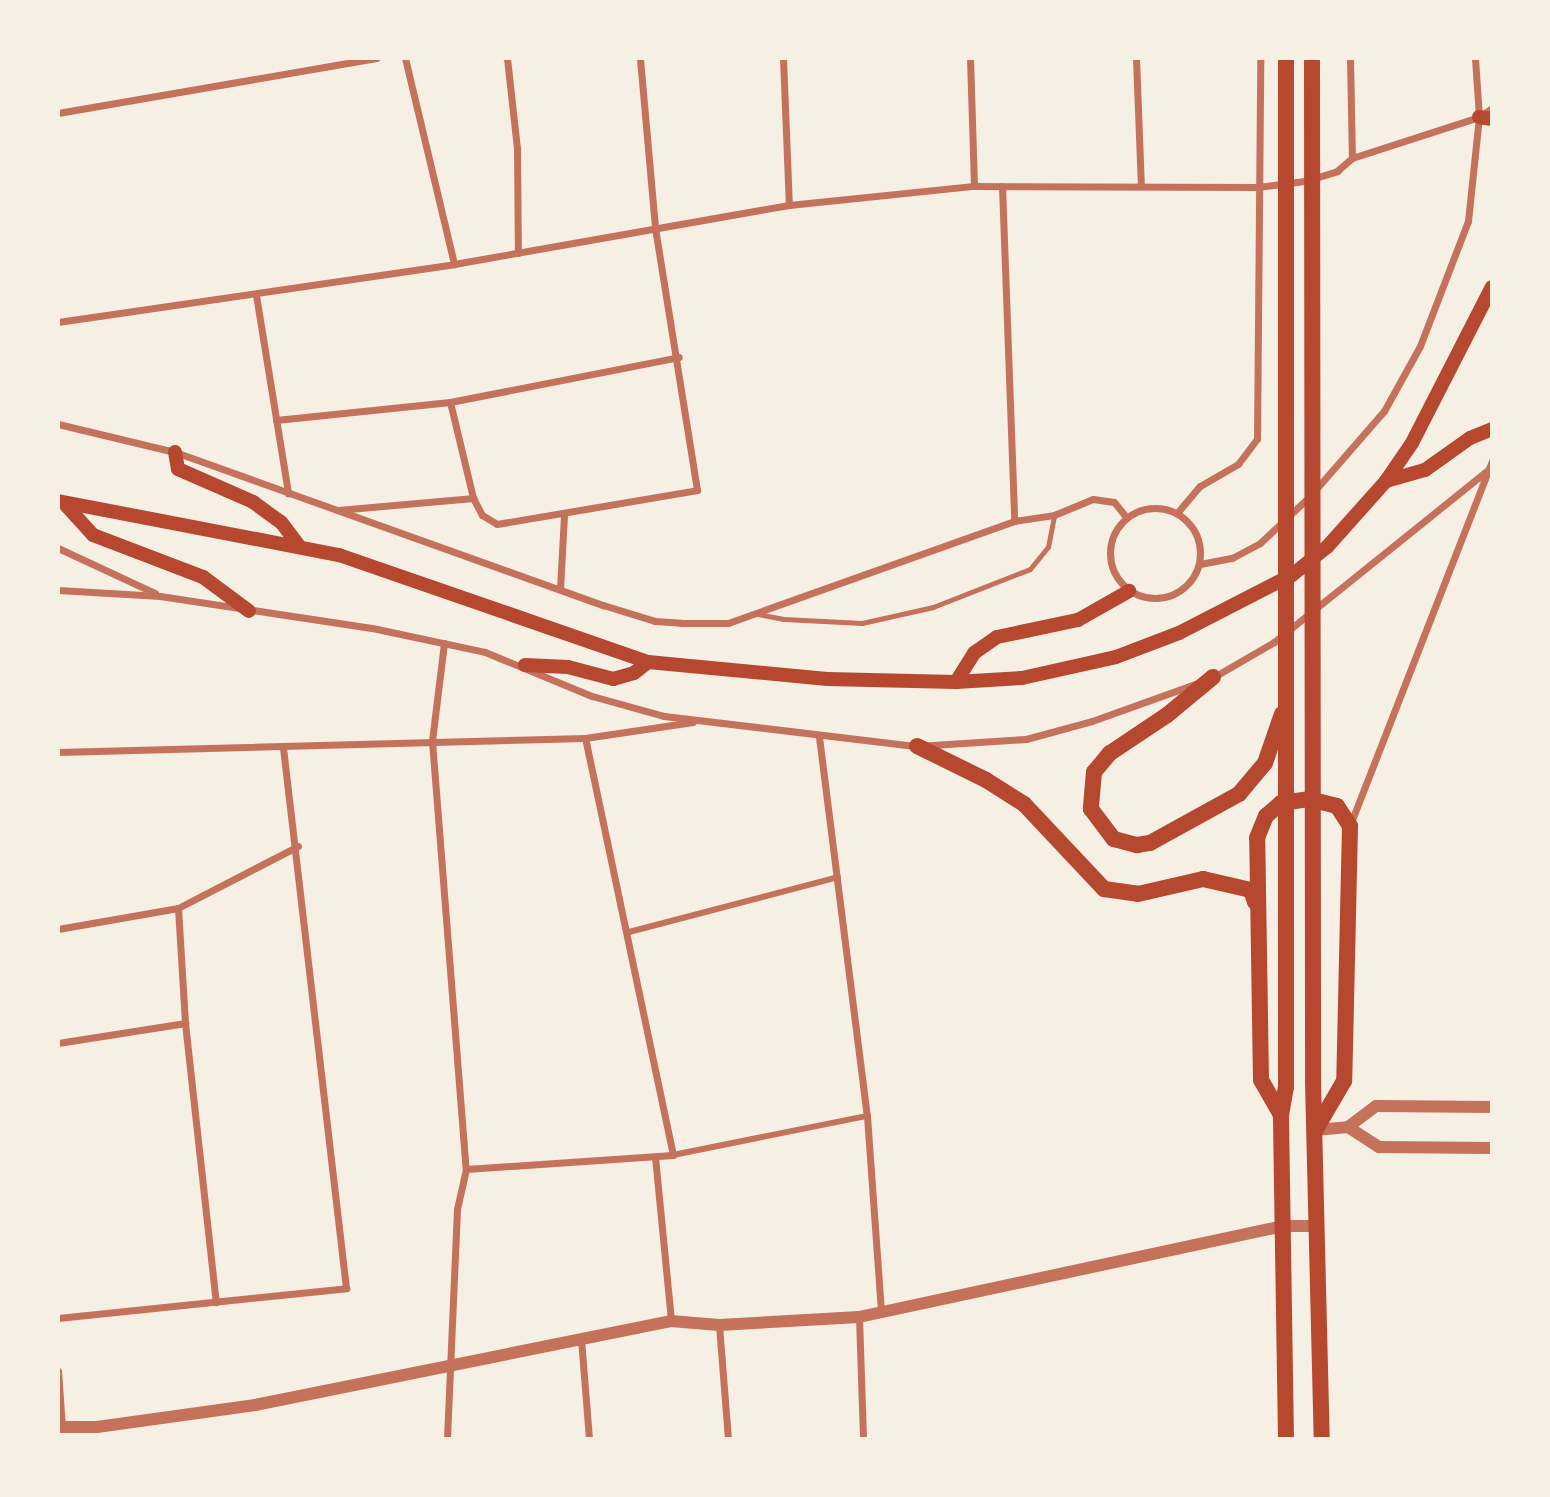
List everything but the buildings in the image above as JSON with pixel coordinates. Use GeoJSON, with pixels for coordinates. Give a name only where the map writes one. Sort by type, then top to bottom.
{"type":"FeatureCollection","features":[{"type":"Feature","properties":{"kind":"main road"},"geometry":{"type":"LineString","coordinates":[[1286,58],[1288,695],[1286,1087],[1281,1115],[1286,1439]]}},
{"type":"Feature","properties":{"kind":"main road"},"geometry":{"type":"LineString","coordinates":[[1312,58],[1313,1082],[1322,1439]]}},
{"type":"Feature","properties":{"kind":"main road"},"geometry":{"type":"LineString","coordinates":[[61,502],[299,546],[362,562],[648,662],[827,679],[956,682],[1057,672],[1116,657],[1179,633],[1292,575],[1327,547],[1386,481],[1460,357],[1492,287]]}},
{"type":"Feature","properties":{"kind":"main road"},"geometry":{"type":"LineString","coordinates":[[1386,481],[1425,470],[1470,438],[1492,429]]}},
{"type":"Feature","properties":{"kind":"main road"},"geometry":{"type":"LineString","coordinates":[[175,452],[178,469],[253,502],[281,522],[299,546]]}},
{"type":"Feature","properties":{"kind":"main road"},"geometry":{"type":"LineString","coordinates":[[61,502],[93,535],[203,577],[249,611]]}},
{"type":"Feature","properties":{"kind":"main road"},"geometry":{"type":"LineString","coordinates":[[956,682],[974,653],[997,637],[1078,620],[1129,591]]}},
{"type":"Feature","properties":{"kind":"main road"},"geometry":{"type":"LineString","coordinates":[[525,665],[568,667],[613,679],[634,673],[648,662]]}},
{"type":"Feature","properties":{"kind":"main road"},"geometry":{"type":"LineString","coordinates":[[1213,677],[1167,715],[1110,753],[1094,772],[1091,809],[1114,839],[1137,845],[1150,843],[1239,794],[1265,763],[1288,695]]}},
{"type":"Feature","properties":{"kind":"main road"},"geometry":{"type":"LineString","coordinates":[[917,746],[986,780],[1024,804],[1104,889],[1126,895],[1186,880],[1220,881],[1251,890],[1256,903]]}},
{"type":"Feature","properties":{"kind":"main road"},"geometry":{"type":"LineString","coordinates":[[1281,1115],[1261,1080],[1257,838],[1266,816],[1281,803],[1309,799],[1337,806],[1350,825],[1344,1081],[1315,1130]]}},
{"type":"Feature","properties":{"kind":"street"},"geometry":{"type":"LineString","coordinates":[[58,113],[376,58]]}},
{"type":"Feature","properties":{"kind":"street"},"geometry":{"type":"LineString","coordinates":[[405,58],[454,264]]}},
{"type":"Feature","properties":{"kind":"street"},"geometry":{"type":"LineString","coordinates":[[507,58],[517,148],[518,253]]}},
{"type":"Feature","properties":{"kind":"street"},"geometry":{"type":"LineString","coordinates":[[450,402],[473,498],[482,515],[497,524],[564,516],[697,490],[679,357],[655,227],[640,58]]}},
{"type":"Feature","properties":{"kind":"street"},"geometry":{"type":"LineString","coordinates":[[783,58],[789,205]]}},
{"type":"Feature","properties":{"kind":"street"},"geometry":{"type":"LineString","coordinates":[[970,58],[974,186]]}},
{"type":"Feature","properties":{"kind":"street"},"geometry":{"type":"LineString","coordinates":[[1136,58],[1140,186]]}},
{"type":"Feature","properties":{"kind":"street"},"geometry":{"type":"LineString","coordinates":[[1177,513],[1200,486],[1238,464],[1256,439],[1260,58]]}},
{"type":"Feature","properties":{"kind":"street"},"geometry":{"type":"LineString","coordinates":[[1350,58],[1352,158]]}},
{"type":"Feature","properties":{"kind":"street"},"geometry":{"type":"LineString","coordinates":[[1199,564],[1231,558],[1260,543],[1357,446],[1384,411],[1420,346],[1468,221],[1486,118],[1475,58]]}},
{"type":"Feature","properties":{"kind":"street"},"geometry":{"type":"LineString","coordinates":[[58,322],[454,264],[789,205],[974,186],[1258,187],[1306,181],[1337,171],[1352,158],[1486,118],[1492,108]]}},
{"type":"Feature","properties":{"kind":"street"},"geometry":{"type":"LineString","coordinates":[[1002,186],[1014,521]]}},
{"type":"Feature","properties":{"kind":"street"},"geometry":{"type":"LineString","coordinates":[[256,295],[288,494]]}},
{"type":"Feature","properties":{"kind":"street"},"geometry":{"type":"LineString","coordinates":[[276,420],[450,402],[679,357]]}},
{"type":"Feature","properties":{"kind":"street"},"geometry":{"type":"LineString","coordinates":[[58,424],[175,452],[655,621],[728,623],[1014,521],[1055,515],[1104,498],[1114,502],[1126,517]]}},
{"type":"Feature","properties":{"kind":"street"},"geometry":{"type":"LineString","coordinates":[[1350,825],[1492,461]]}},
{"type":"Feature","properties":{"kind":"street"},"geometry":{"type":"LineString","coordinates":[[58,590],[160,596],[444,643],[525,665],[592,696],[701,721],[819,737],[917,746],[1026,738],[1092,721],[1213,677],[1284,635],[1489,469]]}},
{"type":"Feature","properties":{"kind":"street"},"geometry":{"type":"LineString","coordinates":[[335,510],[473,498]]}},
{"type":"Feature","properties":{"kind":"street"},"geometry":{"type":"LineString","coordinates":[[1151,508],[1177,513],[1194,529],[1199,564],[1187,586],[1166,598],[1129,591],[1119,581],[1110,555],[1117,528],[1126,517],[1151,508]]}},
{"type":"Feature","properties":{"kind":"street"},"geometry":{"type":"LineString","coordinates":[[560,589],[564,516]]}},
{"type":"Feature","properties":{"kind":"street"},"geometry":{"type":"LineString","coordinates":[[58,548],[160,596]]}},
{"type":"Feature","properties":{"kind":"street"},"geometry":{"type":"LineString","coordinates":[[444,643],[432,741],[466,1169],[457,1209],[447,1439]]}},
{"type":"Feature","properties":{"kind":"street"},"geometry":{"type":"LineString","coordinates":[[58,752],[585,738],[701,721]]}},
{"type":"Feature","properties":{"kind":"street"},"geometry":{"type":"LineString","coordinates":[[819,737],[867,1116],[881,1311]]}},
{"type":"Feature","properties":{"kind":"street"},"geometry":{"type":"LineString","coordinates":[[585,738],[629,932],[674,1155]]}},
{"type":"Feature","properties":{"kind":"street"},"geometry":{"type":"LineString","coordinates":[[58,1318],[346,1288],[317,1062],[298,846],[283,748]]}},
{"type":"Feature","properties":{"kind":"street"},"geometry":{"type":"LineString","coordinates":[[58,929],[178,908],[298,846]]}},
{"type":"Feature","properties":{"kind":"street"},"geometry":{"type":"LineString","coordinates":[[629,932],[838,877]]}},
{"type":"Feature","properties":{"kind":"street"},"geometry":{"type":"LineString","coordinates":[[178,908],[185,1023],[216,1302]]}},
{"type":"Feature","properties":{"kind":"street"},"geometry":{"type":"LineString","coordinates":[[58,1043],[185,1023]]}},
{"type":"Feature","properties":{"kind":"street"},"geometry":{"type":"LineString","coordinates":[[1315,1130],[1348,1127],[1377,1106],[1492,1107]]}},
{"type":"Feature","properties":{"kind":"street"},"geometry":{"type":"LineString","coordinates":[[466,1169],[674,1155],[867,1116]]}},
{"type":"Feature","properties":{"kind":"street"},"geometry":{"type":"LineString","coordinates":[[1348,1127],[1379,1147],[1492,1148]]}},
{"type":"Feature","properties":{"kind":"street"},"geometry":{"type":"LineString","coordinates":[[655,1157],[671,1321]]}},
{"type":"Feature","properties":{"kind":"street"},"geometry":{"type":"LineString","coordinates":[[58,1371],[60,1427],[97,1433],[255,1405],[671,1321],[719,1325],[859,1317],[1283,1226],[1317,1226]]}},
{"type":"Feature","properties":{"kind":"street"},"geometry":{"type":"LineString","coordinates":[[859,1317],[863,1439]]}},
{"type":"Feature","properties":{"kind":"street"},"geometry":{"type":"LineString","coordinates":[[719,1325],[728,1439]]}},
{"type":"Feature","properties":{"kind":"street"},"geometry":{"type":"LineString","coordinates":[[581,1338],[589,1439]]}},
{"type":"Feature","properties":{"kind":"lane"},"geometry":{"type":"LineString","coordinates":[[758,614],[784,620],[862,623],[922,611],[1030,569],[1048,547],[1055,515]]}}]}
